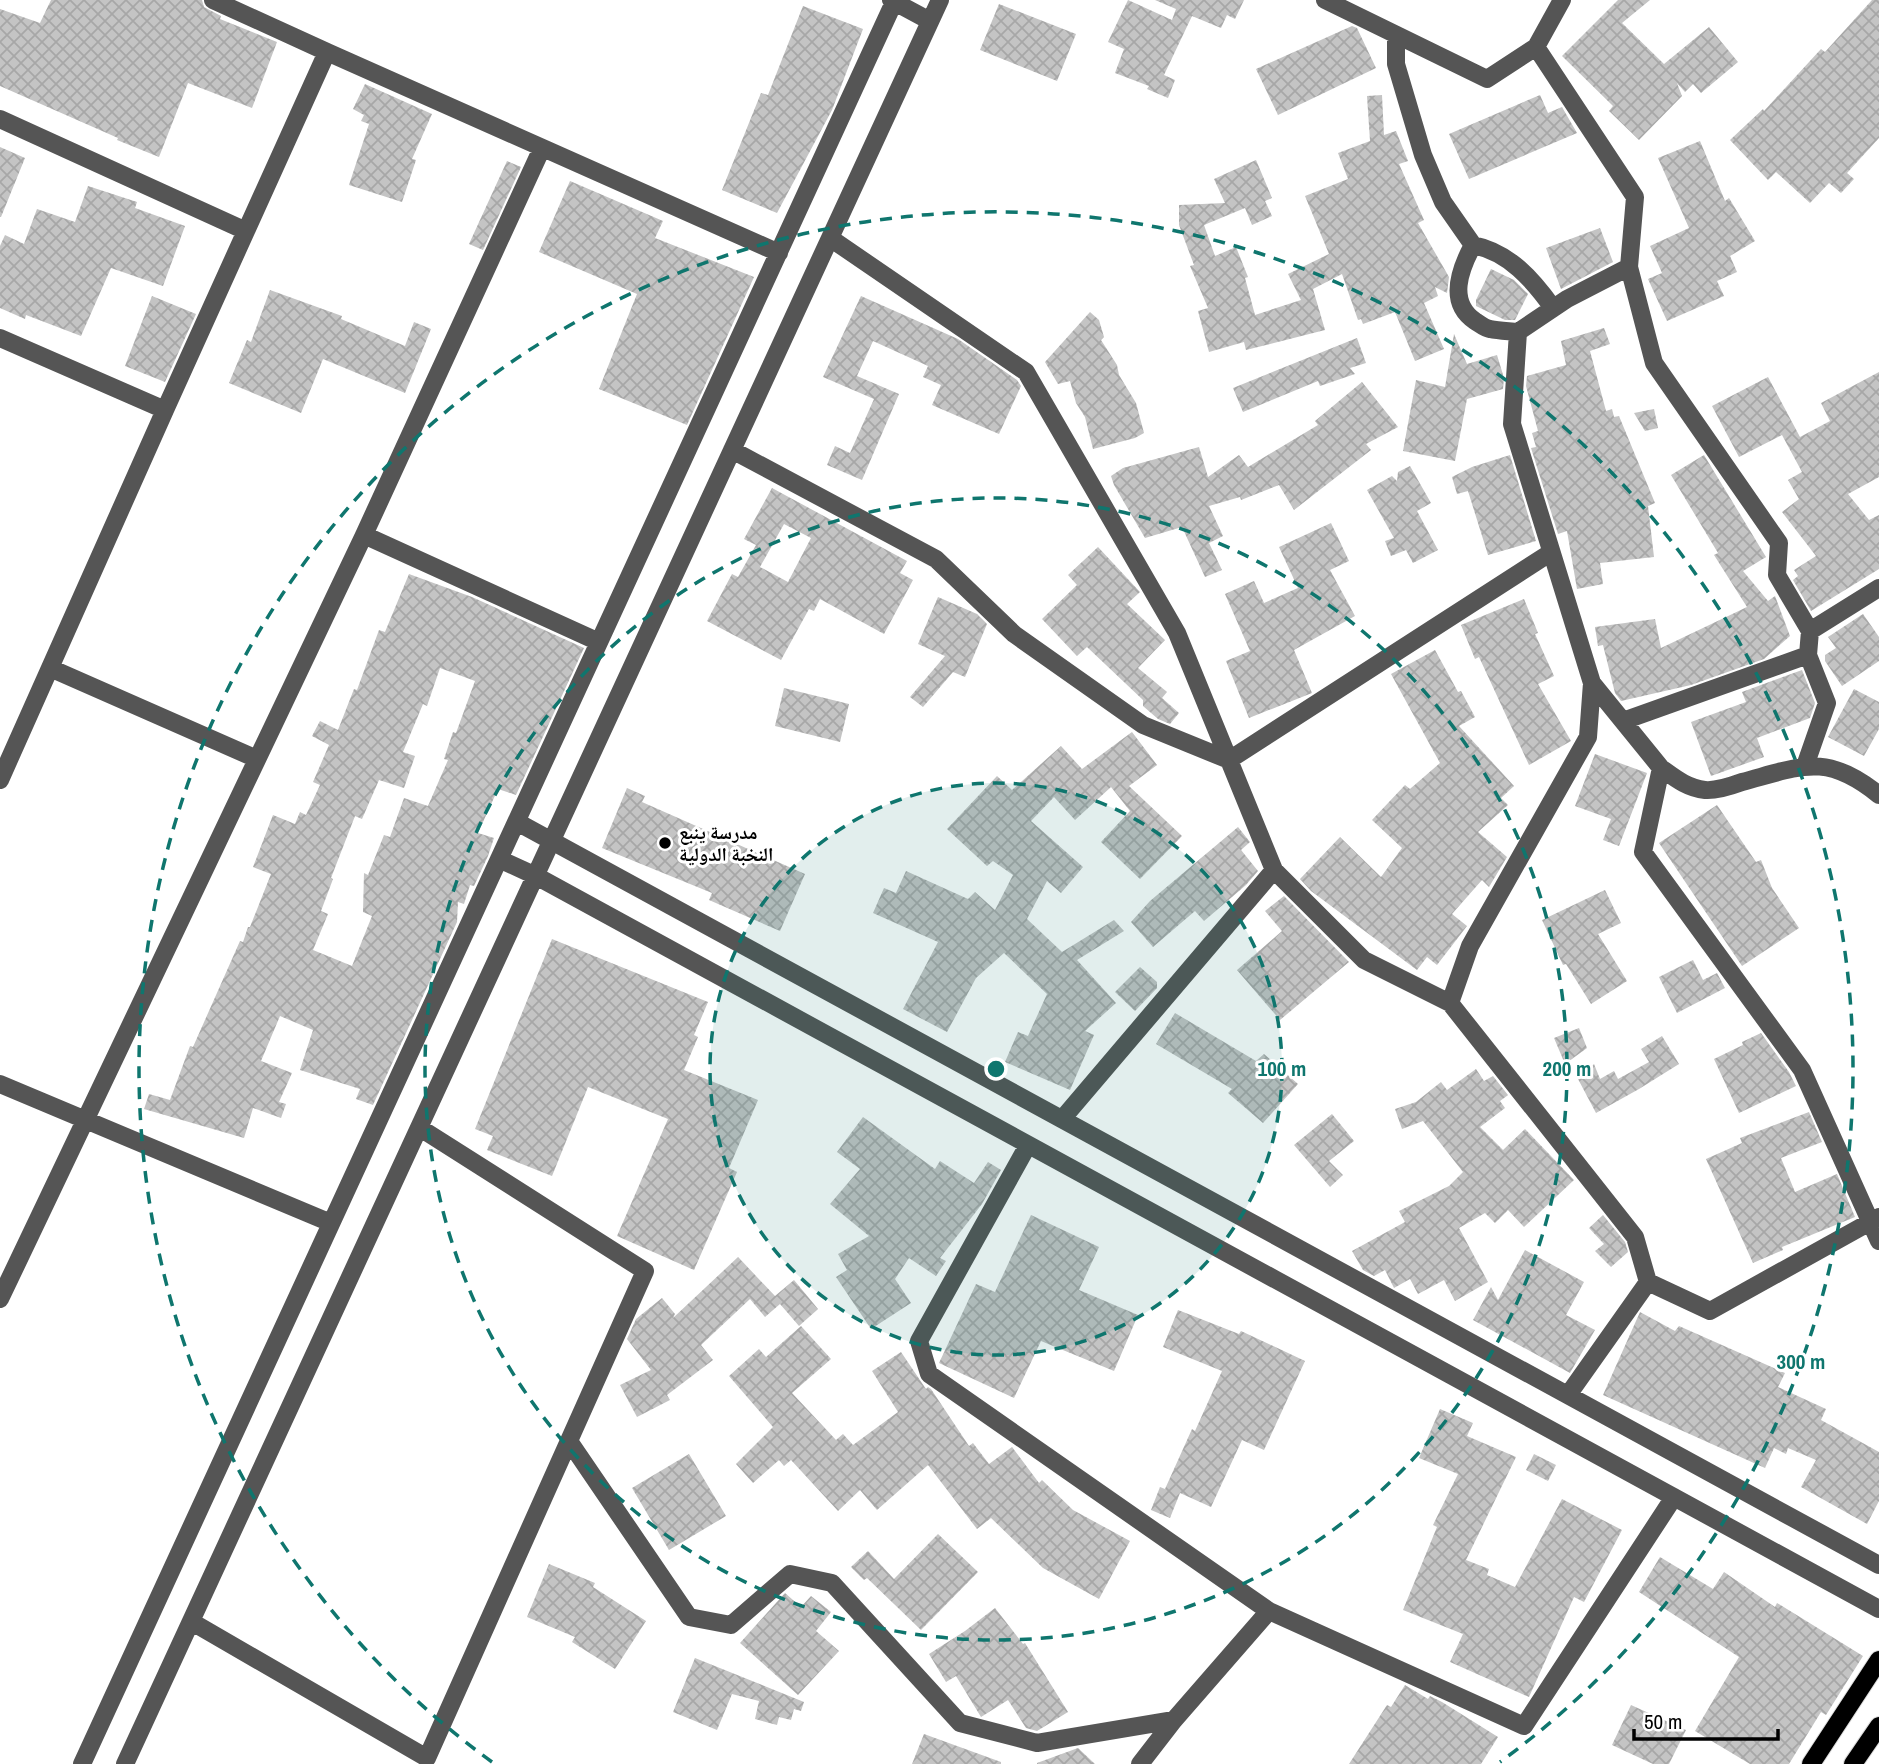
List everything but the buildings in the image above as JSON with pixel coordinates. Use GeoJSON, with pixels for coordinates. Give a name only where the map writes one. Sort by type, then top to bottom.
{"type":"FeatureCollection","features":[{"type":"Feature","properties":{"kind":"main road"},"geometry":{"type":"LineString","coordinates":[[1811,1764],[1879,1660]]}},
{"type":"Feature","properties":{"kind":"main road"},"geometry":{"type":"LineString","coordinates":[[1853,1764],[1879,1726]]}},
{"type":"Feature","properties":{"kind":"street"},"geometry":{"type":"LineString","coordinates":[[212,0],[779,253]]}},
{"type":"Feature","properties":{"kind":"street"},"geometry":{"type":"LineString","coordinates":[[125,1764],[940,0]]}},
{"type":"Feature","properties":{"kind":"street"},"geometry":{"type":"LineString","coordinates":[[1325,0],[1487,79],[1536,47],[1562,0]]}},
{"type":"Feature","properties":{"kind":"street"},"geometry":{"type":"LineString","coordinates":[[82,1764],[894,1],[930,21]]}},
{"type":"Feature","properties":{"kind":"street"},"geometry":{"type":"LineString","coordinates":[[1396,35],[1396,64],[1423,155],[1443,202],[1473,245],[1490,248],[1531,278],[1553,308]]}},
{"type":"Feature","properties":{"kind":"street"},"geometry":{"type":"LineString","coordinates":[[1536,47],[1635,197],[1629,267],[1654,363],[1779,543],[1777,575],[1810,631],[1808,655],[1826,703],[1805,765]]}},
{"type":"Feature","properties":{"kind":"street"},"geometry":{"type":"LineString","coordinates":[[0,780],[327,52]]}},
{"type":"Feature","properties":{"kind":"street"},"geometry":{"type":"LineString","coordinates":[[0,119],[246,231]]}},
{"type":"Feature","properties":{"kind":"street"},"geometry":{"type":"LineString","coordinates":[[0,1299],[364,534],[542,148]]}},
{"type":"Feature","properties":{"kind":"street"},"geometry":{"type":"LineString","coordinates":[[830,238],[1026,372],[1177,633],[1274,870],[1364,960],[1450,1003],[1635,1237],[1647,1282],[1568,1395]]}},
{"type":"Feature","properties":{"kind":"street"},"geometry":{"type":"LineString","coordinates":[[1473,245],[1459,278],[1457,291],[1460,304],[1468,316],[1487,328],[1518,332],[1553,308],[1629,267]]}},
{"type":"Feature","properties":{"kind":"street"},"geometry":{"type":"LineString","coordinates":[[1518,332],[1512,424],[1592,683],[1661,768],[1686,785],[1706,790],[1805,765],[1836,768],[1863,782],[1879,795]]}},
{"type":"Feature","properties":{"kind":"street"},"geometry":{"type":"LineString","coordinates":[[0,338],[165,410]]}},
{"type":"Feature","properties":{"kind":"street"},"geometry":{"type":"LineString","coordinates":[[732,450],[936,559],[1014,634],[1143,725],[1229,760]]}},
{"type":"Feature","properties":{"kind":"street"},"geometry":{"type":"LineString","coordinates":[[364,534],[599,642]]}},
{"type":"Feature","properties":{"kind":"street"},"geometry":{"type":"LineString","coordinates":[[1229,760],[1550,552]]}},
{"type":"Feature","properties":{"kind":"street"},"geometry":{"type":"LineString","coordinates":[[1810,631],[1879,588]]}},
{"type":"Feature","properties":{"kind":"street"},"geometry":{"type":"LineString","coordinates":[[1623,721],[1808,655]]}},
{"type":"Feature","properties":{"kind":"street"},"geometry":{"type":"LineString","coordinates":[[50,668],[257,759]]}},
{"type":"Feature","properties":{"kind":"street"},"geometry":{"type":"LineString","coordinates":[[1450,1003],[1470,946],[1588,737],[1592,683]]}},
{"type":"Feature","properties":{"kind":"street"},"geometry":{"type":"LineString","coordinates":[[1661,768],[1643,852],[1802,1070],[1875,1220],[1879,1241]]}},
{"type":"Feature","properties":{"kind":"street"},"geometry":{"type":"LineString","coordinates":[[517,822],[1879,1565]]}},
{"type":"Feature","properties":{"kind":"street"},"geometry":{"type":"LineString","coordinates":[[499,859],[536,876],[1879,1609]]}},
{"type":"Feature","properties":{"kind":"street"},"geometry":{"type":"LineString","coordinates":[[1063,1118],[1274,870]]}},
{"type":"Feature","properties":{"kind":"street"},"geometry":{"type":"LineString","coordinates":[[0,1084],[331,1223]]}},
{"type":"Feature","properties":{"kind":"street"},"geometry":{"type":"LineString","coordinates":[[192,1622],[427,1758],[645,1271],[420,1128]]}},
{"type":"Feature","properties":{"kind":"street"},"geometry":{"type":"LineString","coordinates":[[1028,1145],[919,1341],[929,1374],[1269,1611],[1524,1726],[1674,1497]]}},
{"type":"Feature","properties":{"kind":"street"},"geometry":{"type":"LineString","coordinates":[[1647,1282],[1710,1311],[1875,1220]]}},
{"type":"Feature","properties":{"kind":"street"},"geometry":{"type":"LineString","coordinates":[[569,1441],[690,1617],[731,1625],[790,1574],[832,1583],[960,1723],[1037,1742],[1174,1720]]}},
{"type":"Feature","properties":{"kind":"street"},"geometry":{"type":"LineString","coordinates":[[1140,1764],[1174,1720],[1269,1611]]}},
{"type":"Feature","properties":{"kind":"place","name":"مدرسة ينبع النخبة الدولية"},"geometry":{"type":"Point","coordinates":[665,843]}}]}
